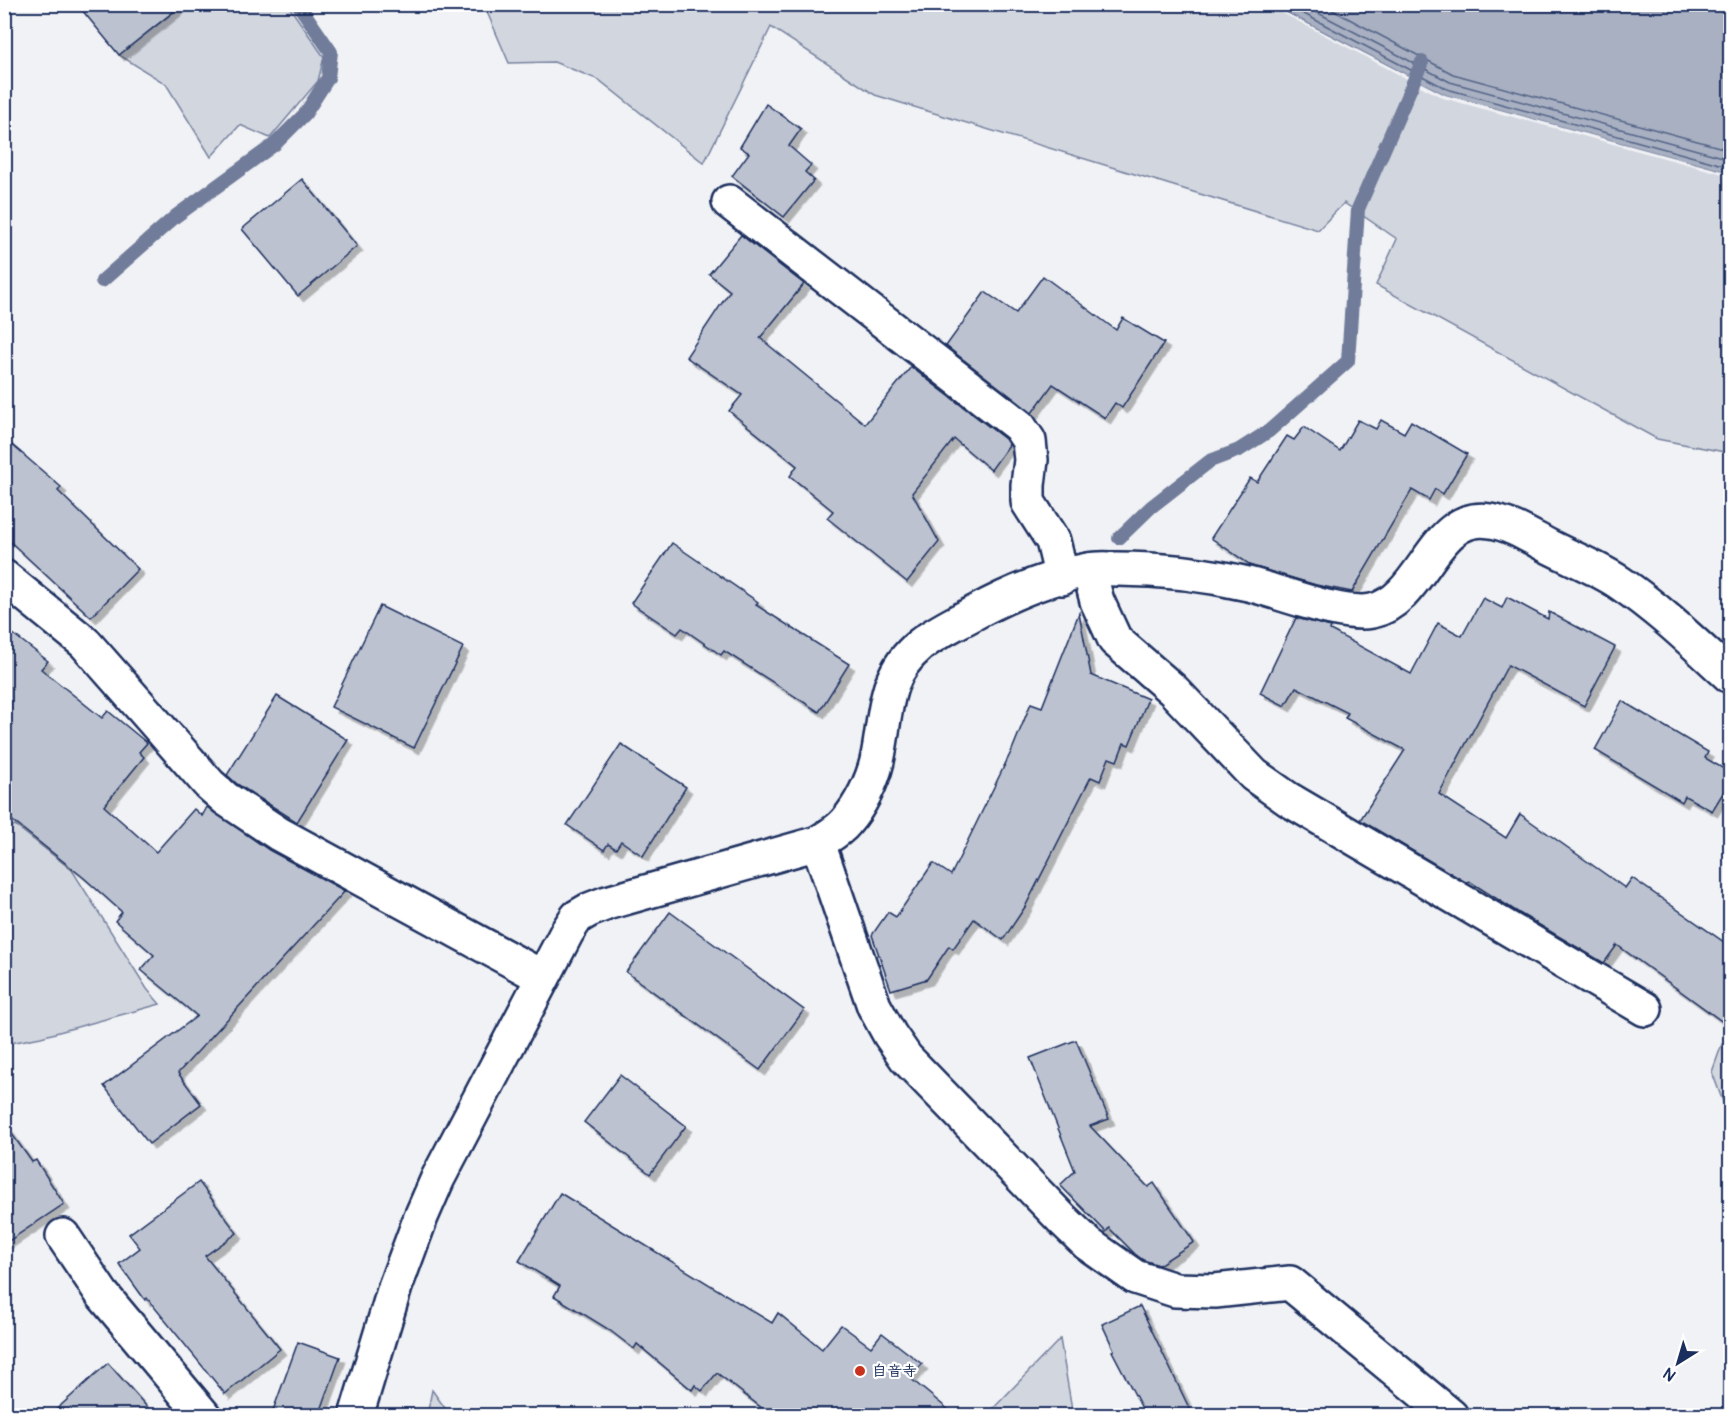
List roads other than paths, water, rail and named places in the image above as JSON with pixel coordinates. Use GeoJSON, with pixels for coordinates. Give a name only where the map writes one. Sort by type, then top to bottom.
{"type":"FeatureCollection","features":[{"type":"Feature","properties":{"kind":"street"},"geometry":{"type":"LineString","coordinates":[[729,202],[1019,426],[1029,441],[1031,459],[1028,502],[1075,574],[1097,602],[1115,640],[1173,690],[1254,775],[1287,799],[1645,1009]]}},
{"type":"Feature","properties":{"kind":"street"},"geometry":{"type":"LineString","coordinates":[[356,1416],[395,1287],[420,1217],[542,977],[577,917],[589,910],[818,843],[844,825],[860,803],[877,762],[891,682],[902,664],[919,646],[939,632],[1010,593],[1075,574],[1151,569],[1195,574],[1247,584],[1332,607],[1371,611],[1386,606],[1408,588],[1452,531],[1464,523],[1480,519],[1506,525],[1617,581],[1658,611],[1731,676]]}},
{"type":"Feature","properties":{"kind":"street"},"geometry":{"type":"LineString","coordinates":[[4,577],[85,643],[209,784],[226,799],[279,834],[542,977]]}},
{"type":"Feature","properties":{"kind":"street"},"geometry":{"type":"LineString","coordinates":[[818,843],[874,1006],[890,1035],[906,1058],[1088,1244],[1135,1277],[1175,1290],[1215,1291],[1290,1283],[1451,1416]]}},
{"type":"Feature","properties":{"kind":"street"},"geometry":{"type":"LineString","coordinates":[[63,1236],[102,1294],[204,1416]]}},
{"type":"Feature","properties":{"kind":"water"},"geometry":{"type":"Polygon","coordinates":[[[1272,5],[1730,5],[1730,173],[1445,95],[1272,5]]]}},
{"type":"Feature","properties":{"kind":"waterway"},"geometry":{"type":"LineString","coordinates":[[102,281],[176,216],[275,144],[305,114],[328,78],[331,52],[298,4]]}},
{"type":"Feature","properties":{"kind":"waterway"},"geometry":{"type":"LineString","coordinates":[[1119,538],[1151,507],[1210,461],[1239,450],[1269,431],[1348,361],[1358,209],[1422,62]]}},
{"type":"Feature","properties":{"kind":"place","name":"自音寺"},"geometry":{"type":"Point","coordinates":[860,1371]}}]}
